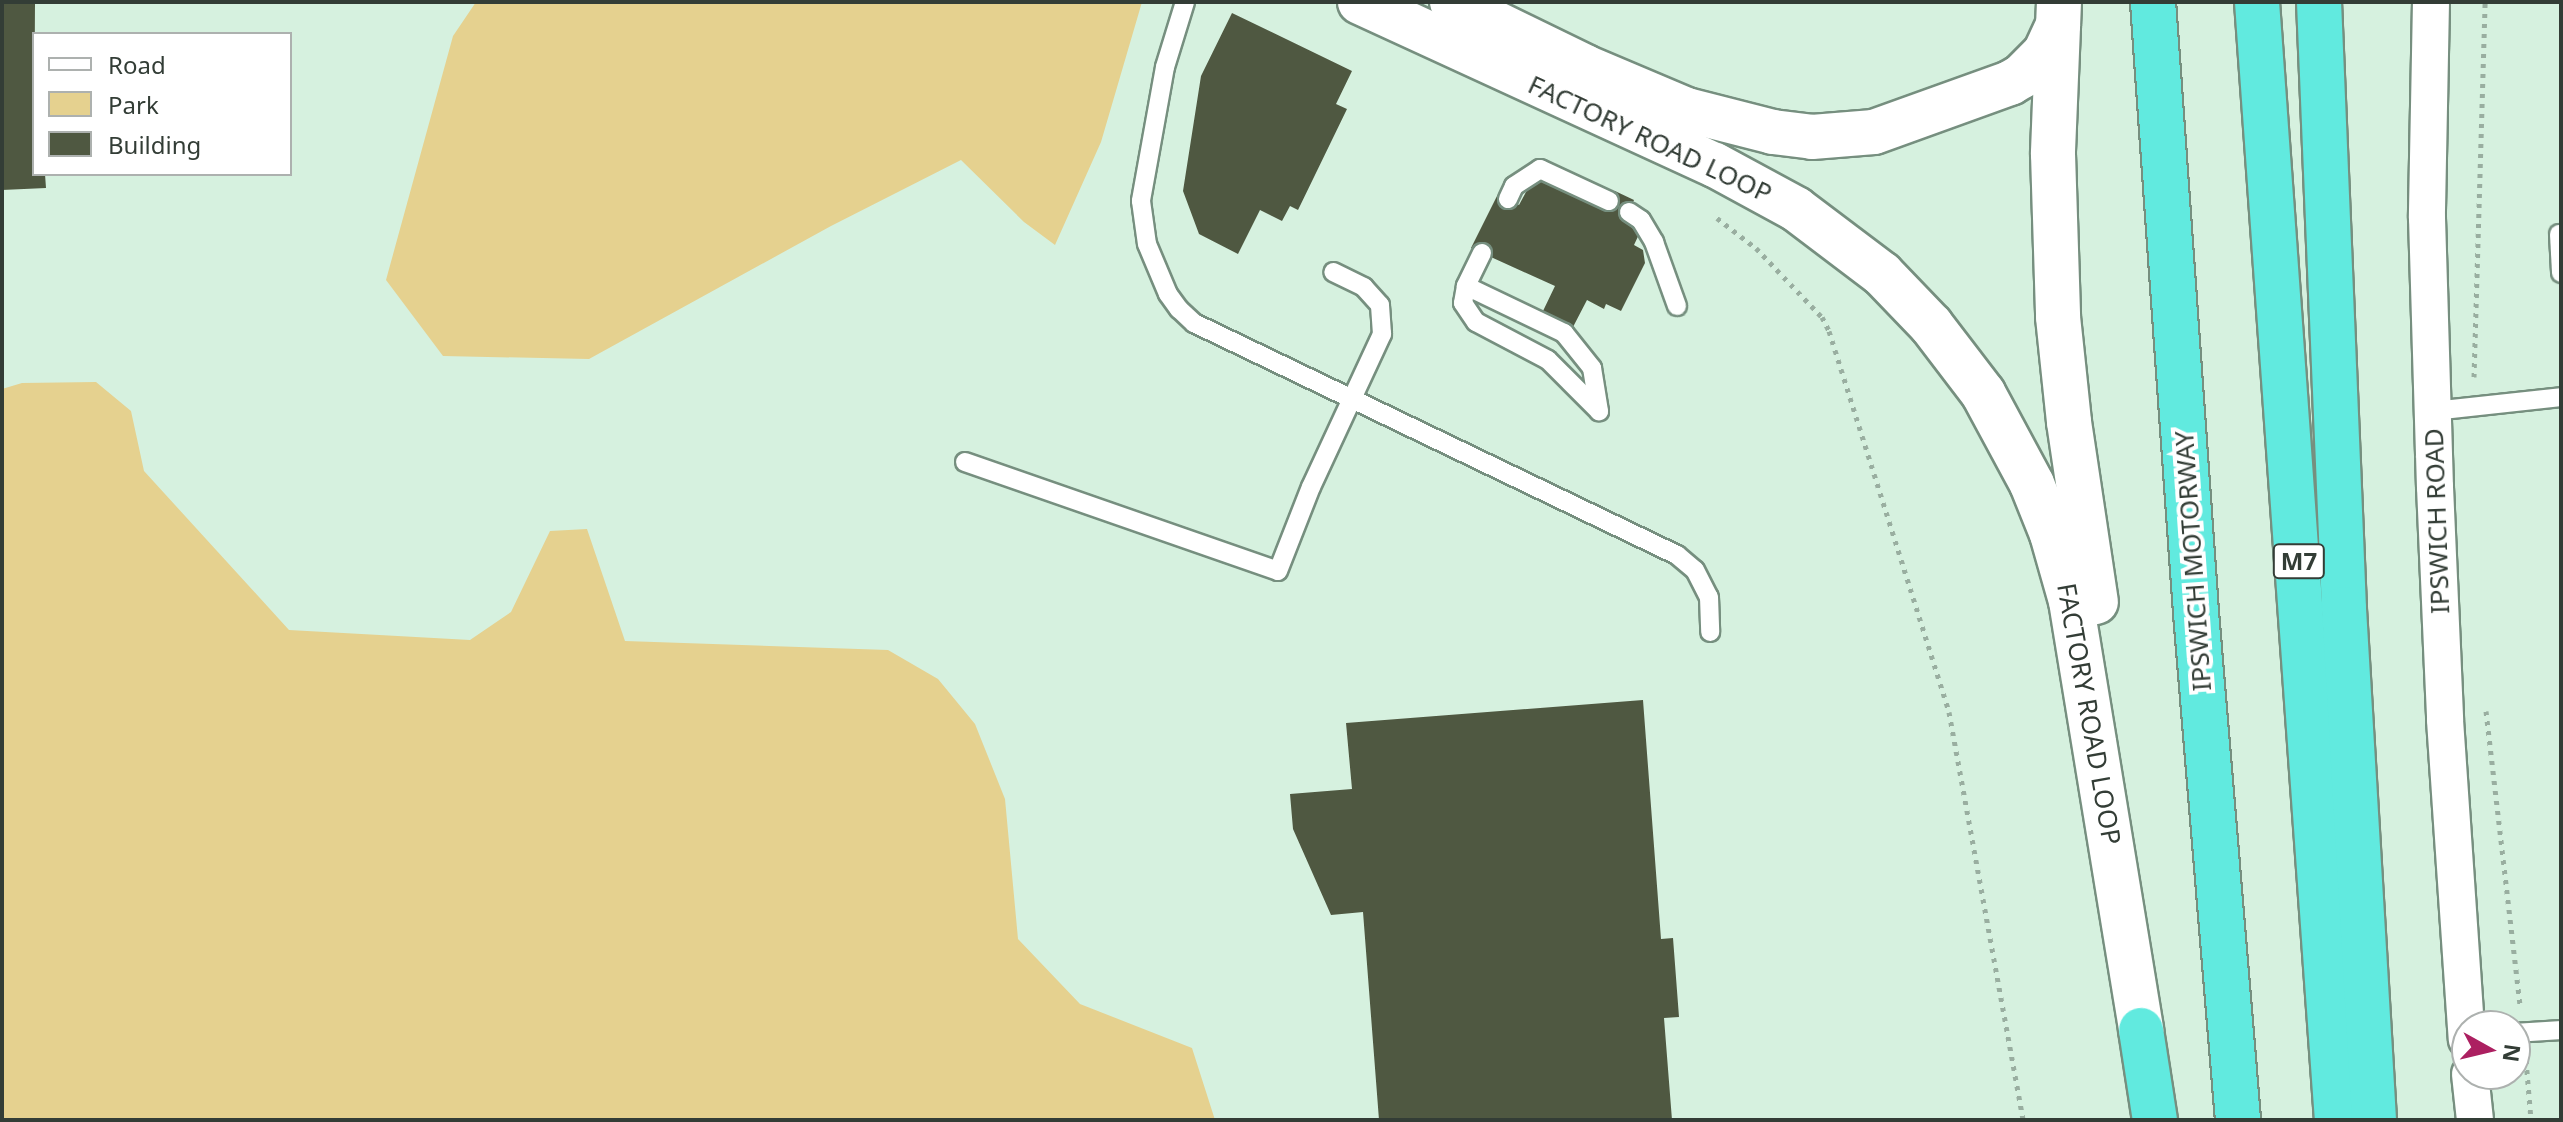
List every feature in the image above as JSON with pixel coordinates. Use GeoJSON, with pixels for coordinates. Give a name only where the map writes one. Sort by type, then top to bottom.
{"type":"FeatureCollection","features":[{"type":"Feature","properties":{"kind":"highway","name":"IPSWICH MOTORWAY"},"geometry":{"type":"LineString","coordinates":[[2153,2],[2196,613],[2238,1120]]}},
{"type":"Feature","properties":{"kind":"highway","name":"M7"},"geometry":{"type":"LineString","coordinates":[[2257,2],[2337,1120]]}},
{"type":"Feature","properties":{"kind":"highway"},"geometry":{"type":"LineString","coordinates":[[2319,2],[2344,609],[2374,1120]]}},
{"type":"Feature","properties":{"kind":"highway"},"geometry":{"type":"LineString","coordinates":[[2141,1030],[2155,1120]]}},
{"type":"Feature","properties":{"kind":"main road","name":"FACTORY ROAD LOOP"},"geometry":{"type":"LineString","coordinates":[[1360,2],[1703,159],[1796,209],[1882,274],[1931,325],[1983,393],[2032,484],[2052,534],[2071,601],[2141,1030]]}},
{"type":"Feature","properties":{"kind":"main road","name":"FACTORY ROAD LOOP"},"geometry":{"type":"LineString","coordinates":[[1452,2],[1585,67],[1687,110],[1762,130],[1812,137],[1874,132],[2010,83],[2022,76],[2045,53],[2059,13]]}},
{"type":"Feature","properties":{"kind":"main road"},"geometry":{"type":"LineString","coordinates":[[2059,13],[2053,154],[2058,317],[2069,422],[2122,787],[2141,1030]]}},
{"type":"Feature","properties":{"kind":"street","name":"IPSWICH ROAD"},"geometry":{"type":"LineString","coordinates":[[2431,2],[2427,218],[2433,411],[2445,720],[2465,1010]]}},
{"type":"Feature","properties":{"kind":"street"},"geometry":{"type":"LineString","coordinates":[[2472,1090],[2475,1120]]}},
{"type":"Feature","properties":{"kind":"lane"},"geometry":{"type":"LineString","coordinates":[[1185,2],[1165,67],[1141,201],[1147,244],[1168,294],[1194,323],[1677,555],[1695,570],[1709,597],[1710,632]]}},
{"type":"Feature","properties":{"kind":"lane"},"geometry":{"type":"LineString","coordinates":[[1508,199],[1514,186],[1540,169],[1609,201]]}},
{"type":"Feature","properties":{"kind":"lane"},"geometry":{"type":"LineString","coordinates":[[1629,212],[1641,220],[1654,242],[1677,306]]}},
{"type":"Feature","properties":{"kind":"lane"},"geometry":{"type":"LineString","coordinates":[[2559,234],[2561,273]]}},
{"type":"Feature","properties":{"kind":"lane"},"geometry":{"type":"LineString","coordinates":[[1466,286],[1564,333],[1592,368],[1599,411],[1548,360],[1476,322],[1463,303],[1466,286],[1482,253]]}},
{"type":"Feature","properties":{"kind":"lane"},"geometry":{"type":"LineString","coordinates":[[965,462],[1278,571],[1382,334],[1380,305],[1364,287],[1333,272]]}},
{"type":"Feature","properties":{"kind":"lane"},"geometry":{"type":"LineString","coordinates":[[2433,411],[2561,397]]}},
{"type":"Feature","properties":{"kind":"lane"},"geometry":{"type":"LineString","coordinates":[[2531,1032],[2561,1030]]}},
{"type":"Feature","properties":{"kind":"path"},"geometry":{"type":"LineString","coordinates":[[2474,406],[2485,2]]}},
{"type":"Feature","properties":{"kind":"path"},"geometry":{"type":"LineString","coordinates":[[1717,218],[1756,248],[1822,317],[1829,331],[1949,712],[2023,1120]]}},
{"type":"Feature","properties":{"kind":"path"},"geometry":{"type":"LineString","coordinates":[[2486,709],[2517,1010]]}},
{"type":"Feature","properties":{"kind":"path"},"geometry":{"type":"LineString","coordinates":[[2527,1090],[2531,1120]]}},
{"type":"Feature","properties":{"kind":"green space"},"geometry":{"type":"Polygon","coordinates":[[[476,2],[1142,2],[1101,142],[1055,245],[1024,222],[961,160],[831,226],[589,359],[443,356],[386,280],[453,36],[476,2]]]}},
{"type":"Feature","properties":{"kind":"green space"},"geometry":{"type":"Polygon","coordinates":[[[96,382],[131,411],[144,471],[289,630],[470,640],[511,612],[550,531],[587,529],[625,641],[888,650],[938,679],[975,724],[1005,799],[1018,939],[1080,1004],[1192,1048],[1215,1120],[2,1120],[2,389],[22,383],[96,382]]]}},
{"type":"Feature","properties":{"kind":"building"},"geometry":{"type":"Polygon","coordinates":[[[2,2],[35,2],[35,32],[32,32],[32,176],[45,176],[46,188],[2,190],[2,2]]]}},
{"type":"Feature","properties":{"kind":"building"},"geometry":{"type":"Polygon","coordinates":[[[1232,13],[1352,71],[1336,104],[1347,109],[1298,210],[1290,206],[1282,221],[1260,210],[1238,254],[1199,234],[1183,191],[1201,76],[1232,13]]]}},
{"type":"Feature","properties":{"kind":"building"},"geometry":{"type":"Polygon","coordinates":[[[1534,177],[1604,210],[1615,191],[1634,200],[1625,222],[1641,230],[1634,245],[1643,250],[1645,263],[1621,311],[1606,304],[1604,309],[1587,300],[1573,327],[1543,311],[1555,286],[1471,248],[1498,194],[1519,205],[1534,177]]]}},
{"type":"Feature","properties":{"kind":"building"},"geometry":{"type":"Polygon","coordinates":[[[1643,700],[1661,939],[1673,938],[1679,1017],[1664,1018],[1672,1120],[1379,1120],[1363,912],[1331,915],[1293,829],[1290,794],[1352,789],[1346,723],[1643,700]]]}}]}
